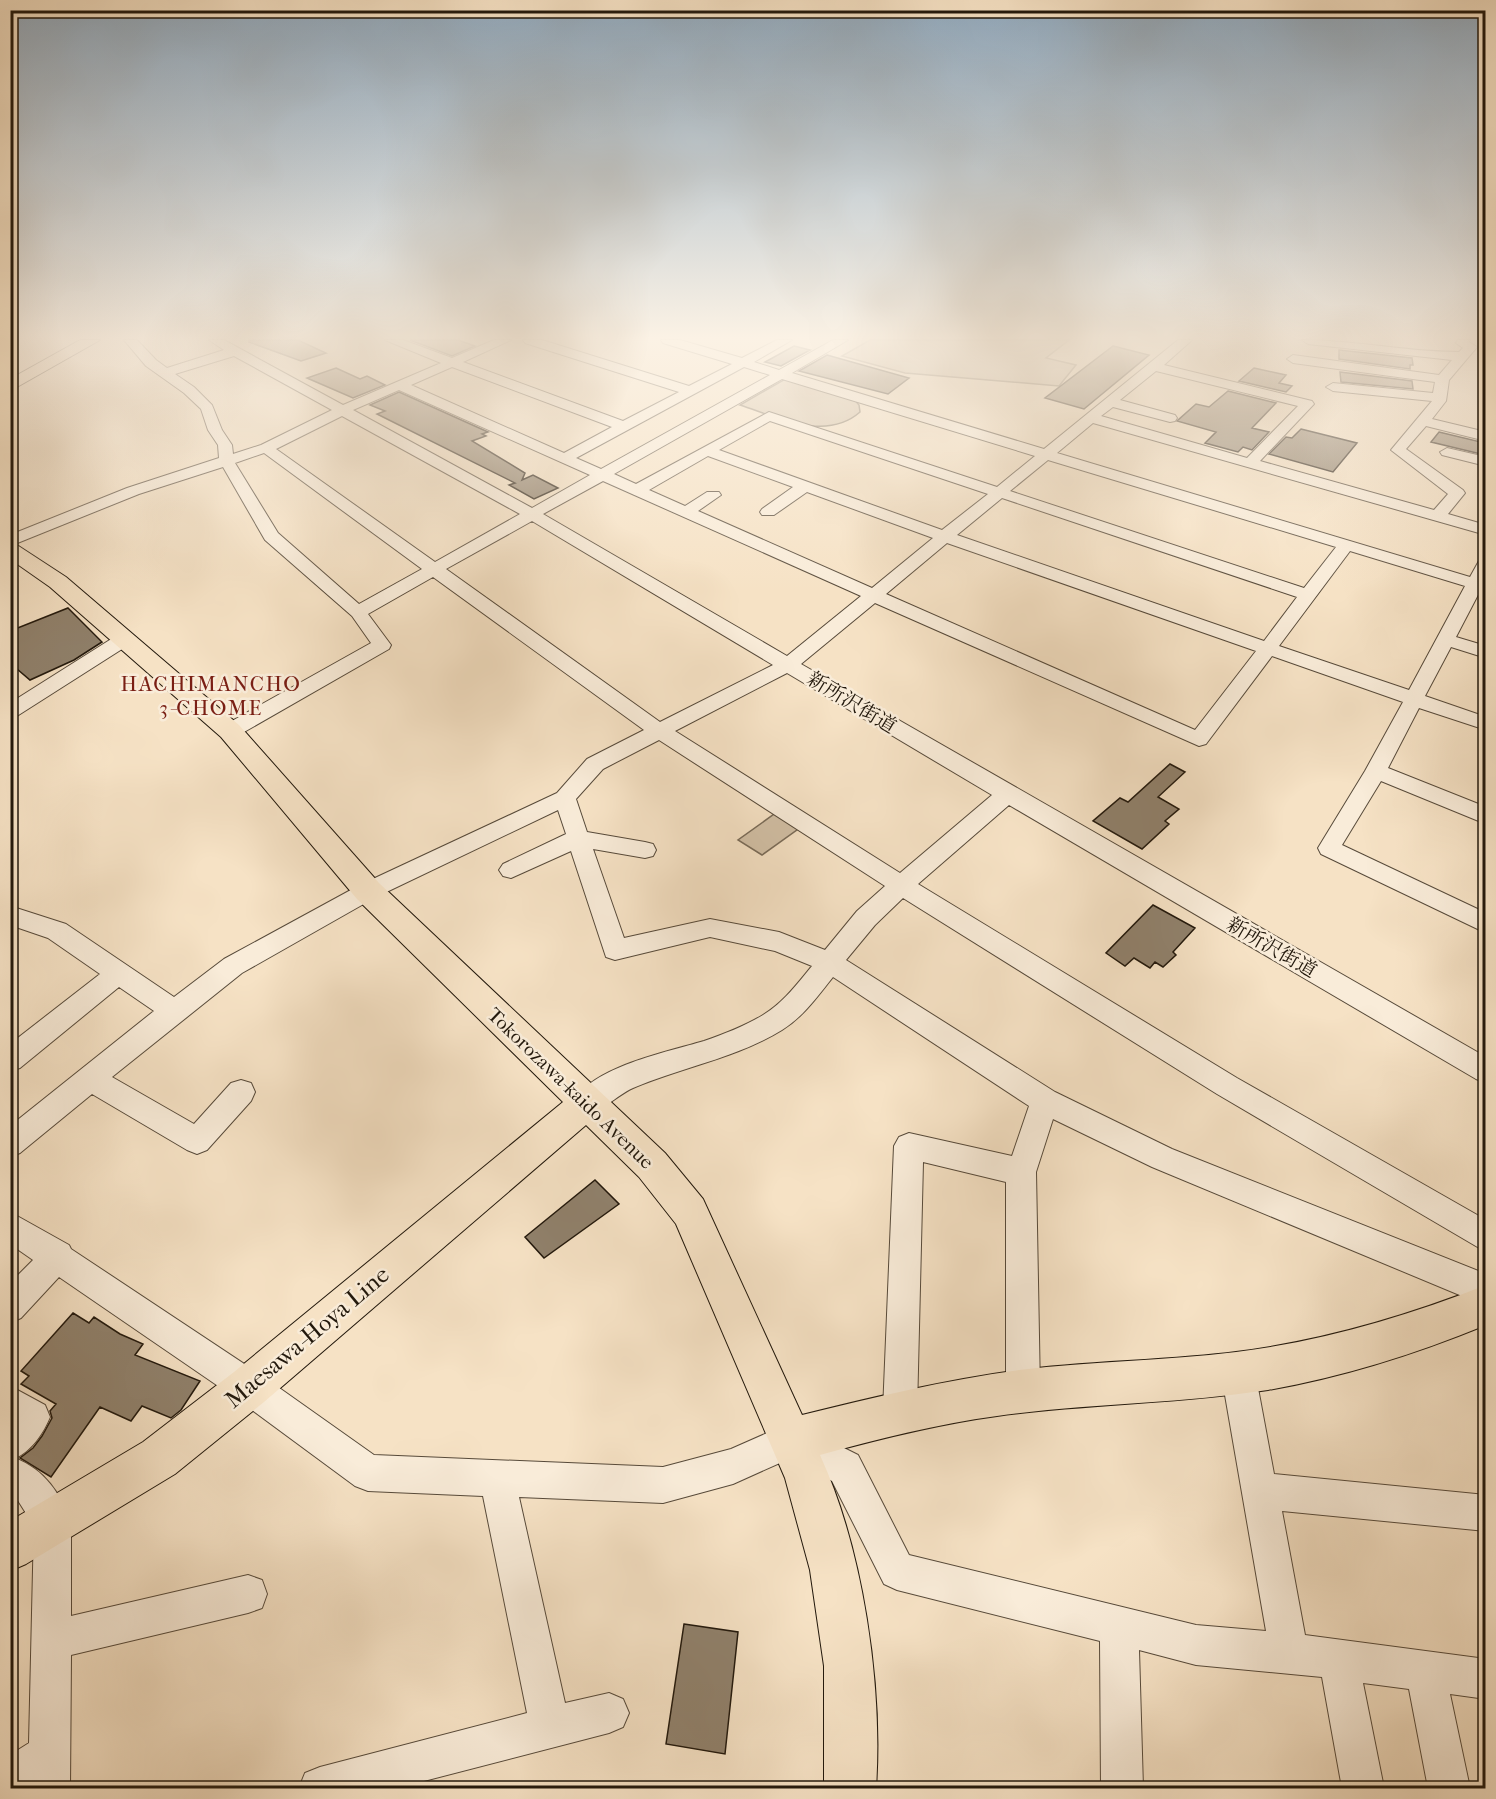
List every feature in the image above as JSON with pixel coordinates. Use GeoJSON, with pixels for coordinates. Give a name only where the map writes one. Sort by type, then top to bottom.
{"type":"FeatureCollection","features":[{"type":"Feature","properties":{"kind":"main road","name":"Tokorozawa-kaido Avenue"},"geometry":{"type":"LineString","coordinates":[[10,549],[57,582],[230,730],[369,891],[652,1165],[690,1212],[807,1477],[838,1589],[849,1666],[850,1788]]}},
{"type":"Feature","properties":{"kind":"main road","name":"Maesawa-Hoya Line"},"geometry":{"type":"LineString","coordinates":[[10,1548],[159,1458],[249,1387],[587,1103]]}},
{"type":"Feature","properties":{"kind":"main road"},"geometry":{"type":"LineString","coordinates":[[792,1440],[900,1411],[1023,1391],[1238,1372],[1347,1352],[1485,1305]]}},
{"type":"Feature","properties":{"kind":"street"},"geometry":{"type":"LineString","coordinates":[[213,424],[225,445],[227,462],[259,512],[271,536],[358,612],[382,645],[230,730]]}},
{"type":"Feature","properties":{"kind":"street"},"geometry":{"type":"LineString","coordinates":[[10,541],[133,491],[266,448],[314,424]]}},
{"type":"Feature","properties":{"kind":"street","name":"新所沢街道"},"geometry":{"type":"LineString","coordinates":[[371,424],[531,514],[1485,1071]]}},
{"type":"Feature","properties":{"kind":"street"},"geometry":{"type":"LineString","coordinates":[[488,424],[1199,739],[1346,545]]}},
{"type":"Feature","properties":{"kind":"street"},"geometry":{"type":"LineString","coordinates":[[617,424],[625,427]]}},
{"type":"Feature","properties":{"kind":"street"},"geometry":{"type":"LineString","coordinates":[[565,458],[631,424]]}},
{"type":"Feature","properties":{"kind":"street"},"geometry":{"type":"LineString","coordinates":[[358,612],[691,424]]}},
{"type":"Feature","properties":{"kind":"street"},"geometry":{"type":"LineString","coordinates":[[637,490],[755,424]]}},
{"type":"Feature","properties":{"kind":"street"},"geometry":{"type":"LineString","coordinates":[[792,424],[1308,595]]}},
{"type":"Feature","properties":{"kind":"street"},"geometry":{"type":"LineString","coordinates":[[945,424],[1480,586]]}},
{"type":"Feature","properties":{"kind":"street"},"geometry":{"type":"LineString","coordinates":[[10,1144],[233,966],[369,891],[565,798],[595,764],[789,664],[1083,424]]}},
{"type":"Feature","properties":{"kind":"street"},"geometry":{"type":"LineString","coordinates":[[1112,424],[1485,530]]}},
{"type":"Feature","properties":{"kind":"street"},"geometry":{"type":"LineString","coordinates":[[1250,463],[1288,424]]}},
{"type":"Feature","properties":{"kind":"street"},"geometry":{"type":"LineString","coordinates":[[1421,424],[1398,450],[1456,493],[1438,516]]}},
{"type":"Feature","properties":{"kind":"street"},"geometry":{"type":"LineString","coordinates":[[1435,424],[1485,437]]}},
{"type":"Feature","properties":{"kind":"street"},"geometry":{"type":"LineString","coordinates":[[266,448],[658,730],[901,885],[1227,1086],[1485,1238]]}},
{"type":"Feature","properties":{"kind":"street"},"geometry":{"type":"LineString","coordinates":[[707,451],[945,537],[1485,724]]}},
{"type":"Feature","properties":{"kind":"street"},"geometry":{"type":"LineString","coordinates":[[1447,452],[1485,462]]}},
{"type":"Feature","properties":{"kind":"street"},"geometry":{"type":"LineString","coordinates":[[768,512],[806,486]]}},
{"type":"Feature","properties":{"kind":"street"},"geometry":{"type":"LineString","coordinates":[[686,512],[713,495]]}},
{"type":"Feature","properties":{"kind":"street"},"geometry":{"type":"LineString","coordinates":[[1485,563],[1480,586],[1445,639],[1358,804],[1329,848],[1485,924]]}},
{"type":"Feature","properties":{"kind":"street"},"geometry":{"type":"LineString","coordinates":[[1445,639],[1485,652]]}},
{"type":"Feature","properties":{"kind":"street"},"geometry":{"type":"LineString","coordinates":[[10,712],[123,640]]}},
{"type":"Feature","properties":{"kind":"street"},"geometry":{"type":"LineString","coordinates":[[1376,771],[1485,816]]}},
{"type":"Feature","properties":{"kind":"street"},"geometry":{"type":"LineString","coordinates":[[587,1103],[611,1084],[741,1038],[780,1018],[793,1008],[866,918],[1007,794]]}},
{"type":"Feature","properties":{"kind":"street"},"geometry":{"type":"LineString","coordinates":[[565,798],[615,950],[710,928],[779,942],[829,962],[1045,1101],[1162,1158],[1485,1290]]}},
{"type":"Feature","properties":{"kind":"street"},"geometry":{"type":"LineString","coordinates":[[511,870],[578,838],[645,850]]}},
{"type":"Feature","properties":{"kind":"street"},"geometry":{"type":"LineString","coordinates":[[10,915],[57,931],[174,1011]]}},
{"type":"Feature","properties":{"kind":"street"},"geometry":{"type":"LineString","coordinates":[[10,1060],[119,973]]}},
{"type":"Feature","properties":{"kind":"street"},"geometry":{"type":"LineString","coordinates":[[91,1079],[197,1141],[242,1092]]}},
{"type":"Feature","properties":{"kind":"street"},"geometry":{"type":"LineString","coordinates":[[1023,1391],[1021,1172],[1045,1101]]}},
{"type":"Feature","properties":{"kind":"street"},"geometry":{"type":"LineString","coordinates":[[900,1411],[909,1146],[1021,1172]]}},
{"type":"Feature","properties":{"kind":"street"},"geometry":{"type":"LineString","coordinates":[[10,1226],[58,1256],[249,1387],[368,1473],[663,1485],[733,1466],[792,1440],[845,1468],[897,1571],[1196,1645],[1289,1653],[1485,1679]]}},
{"type":"Feature","properties":{"kind":"street"},"geometry":{"type":"LineString","coordinates":[[10,1307],[58,1256]]}},
{"type":"Feature","properties":{"kind":"street"},"geometry":{"type":"LineString","coordinates":[[1238,1372],[1289,1653]]}},
{"type":"Feature","properties":{"kind":"street"},"geometry":{"type":"LineString","coordinates":[[10,1403],[33,1417],[10,1443]]}},
{"type":"Feature","properties":{"kind":"street"},"geometry":{"type":"LineString","coordinates":[[10,1474],[30,1486],[53,1522],[49,1771],[10,1780]]}},
{"type":"Feature","properties":{"kind":"street"},"geometry":{"type":"LineString","coordinates":[[496,1477],[550,1727]]}},
{"type":"Feature","properties":{"kind":"street"},"geometry":{"type":"LineString","coordinates":[[1259,1491],[1485,1513]]}},
{"type":"Feature","properties":{"kind":"street"},"geometry":{"type":"LineString","coordinates":[[52,1640],[248,1593]]}},
{"type":"Feature","properties":{"kind":"street"},"geometry":{"type":"LineString","coordinates":[[1119,1626],[1122,1788]]}},
{"type":"Feature","properties":{"kind":"street"},"geometry":{"type":"LineString","coordinates":[[1339,1659],[1363,1788]]}},
{"type":"Feature","properties":{"kind":"street"},"geometry":{"type":"LineString","coordinates":[[1425,1671],[1449,1788]]}},
{"type":"Feature","properties":{"kind":"street"},"geometry":{"type":"LineString","coordinates":[[320,1788],[609,1713]]}},
{"type":"Feature","properties":{"kind":"shaded area"},"geometry":{"type":"Polygon","coordinates":[[[801,424],[836,424],[817,426],[801,424]]]}},
{"type":"Feature","properties":{"kind":"shaded area"},"geometry":{"type":"Polygon","coordinates":[[[777,812],[801,827],[762,855],[738,840],[777,812]]]}},
{"type":"Feature","properties":{"kind":"building"},"geometry":{"type":"Polygon","coordinates":[[[397,424],[470,424],[488,432],[482,434],[486,436],[472,441],[525,473],[522,480],[533,475],[558,488],[534,499],[509,485],[515,483],[397,424]]]}},
{"type":"Feature","properties":{"kind":"building"},"geometry":{"type":"Polygon","coordinates":[[[1187,424],[1256,424],[1252,428],[1269,432],[1252,450],[1243,447],[1238,452],[1205,443],[1216,432],[1187,424]]]}},
{"type":"Feature","properties":{"kind":"building"},"geometry":{"type":"Polygon","coordinates":[[[1301,429],[1357,443],[1333,472],[1269,454],[1286,437],[1292,438],[1301,429]]]}},
{"type":"Feature","properties":{"kind":"building"},"geometry":{"type":"Polygon","coordinates":[[[1439,432],[1485,443],[1485,455],[1431,442],[1439,432]]]}},
{"type":"Feature","properties":{"kind":"building"},"geometry":{"type":"Polygon","coordinates":[[[68,608],[102,642],[74,660],[30,680],[10,663],[10,631],[68,608]]]}},
{"type":"Feature","properties":{"kind":"building"},"geometry":{"type":"Polygon","coordinates":[[[1170,764],[1185,772],[1158,797],[1179,809],[1165,821],[1169,824],[1142,849],[1093,821],[1120,798],[1128,802],[1170,764]]]}},
{"type":"Feature","properties":{"kind":"building"},"geometry":{"type":"Polygon","coordinates":[[[1153,905],[1195,928],[1173,952],[1176,955],[1163,967],[1155,962],[1150,968],[1134,958],[1125,966],[1106,953],[1153,905]]]}},
{"type":"Feature","properties":{"kind":"building"},"geometry":{"type":"Polygon","coordinates":[[[595,1180],[619,1204],[544,1258],[525,1237],[595,1180]]]}},
{"type":"Feature","properties":{"kind":"building"},"geometry":{"type":"Polygon","coordinates":[[[73,1313],[89,1323],[94,1317],[120,1334],[143,1344],[135,1355],[200,1381],[181,1410],[171,1418],[142,1406],[131,1421],[100,1407],[51,1477],[20,1458],[33,1448],[42,1436],[52,1418],[50,1411],[56,1404],[21,1384],[29,1376],[21,1371],[73,1313]]]}},
{"type":"Feature","properties":{"kind":"building"},"geometry":{"type":"Polygon","coordinates":[[[684,1624],[738,1632],[725,1754],[666,1744],[684,1624]]]}},
{"type":"Feature","properties":{"kind":"district","name":"HACHIMANCHO 3-CHOME"},"geometry":{"type":"Point","coordinates":[211,696]}}]}
